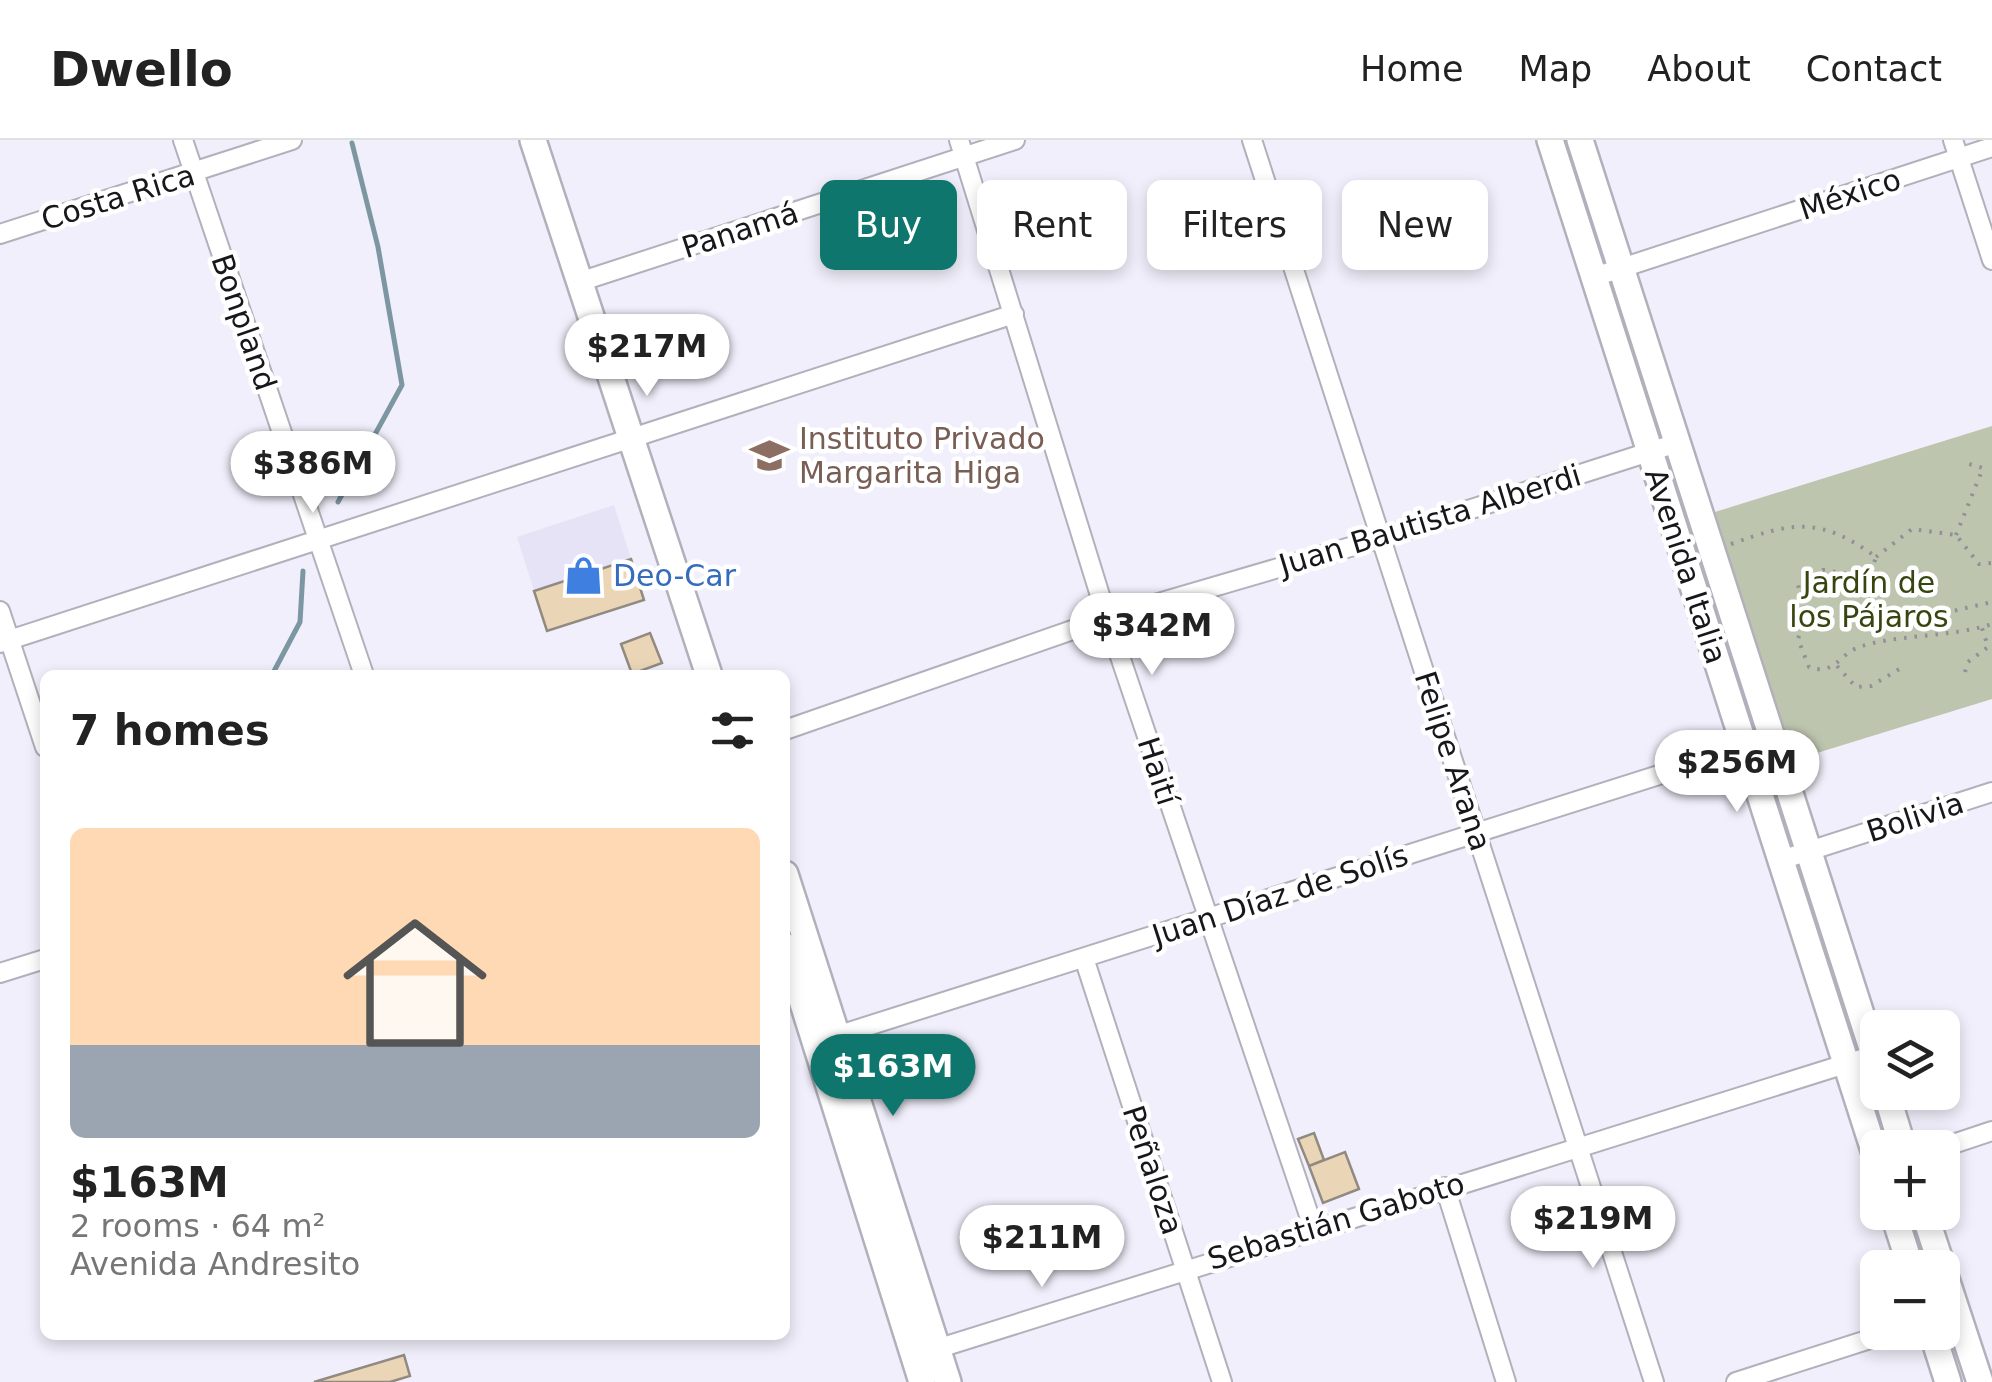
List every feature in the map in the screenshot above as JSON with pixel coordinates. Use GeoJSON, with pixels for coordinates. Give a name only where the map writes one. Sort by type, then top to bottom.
{"type":"FeatureCollection","features":[{"type":"Feature","properties":{"kind":"main road"},"geometry":{"type":"LineString","coordinates":[[532,140],[706,670]]}},
{"type":"Feature","properties":{"kind":"main road","name":"Avenida Italia"},"geometry":{"type":"LineString","coordinates":[[1550,140],[1867,1130]]}},
{"type":"Feature","properties":{"kind":"main road","name":"Avenida Italia"},"geometry":{"type":"LineString","coordinates":[[1580,140],[1860,1011]]}},
{"type":"Feature","properties":{"kind":"main road"},"geometry":{"type":"LineString","coordinates":[[790,894],[826,1039],[926,1352],[948,1382]]}},
{"type":"Feature","properties":{"kind":"main road"},"geometry":{"type":"LineString","coordinates":[[790,957],[826,1039]]}},
{"type":"Feature","properties":{"kind":"main road"},"geometry":{"type":"LineString","coordinates":[[1930,1230],[1980,1382]]}},
{"type":"Feature","properties":{"kind":"main road"},"geometry":{"type":"LineString","coordinates":[[1938,1350],[1948,1382]]}},
{"type":"Feature","properties":{"kind":"main road"},"geometry":{"type":"LineString","coordinates":[[922,1382],[926,1352]]}},
{"type":"Feature","properties":{"kind":"street","name":"Bonpland"},"geometry":{"type":"LineString","coordinates":[[183,140],[362,670]]}},
{"type":"Feature","properties":{"kind":"street","name":"Costa Rica"},"geometry":{"type":"LineString","coordinates":[[0,234],[292,140]]}},
{"type":"Feature","properties":{"kind":"street","name":"Panamá"},"geometry":{"type":"LineString","coordinates":[[579,282],[962,148],[1015,140]]}},
{"type":"Feature","properties":{"kind":"street","name":"Felipe Arana"},"geometry":{"type":"LineString","coordinates":[[1252,140],[1654,1382]]}},
{"type":"Feature","properties":{"kind":"street","name":"Haití"},"geometry":{"type":"LineString","coordinates":[[962,148],[1107,618],[1313,1228]]}},
{"type":"Feature","properties":{"kind":"street","name":"México"},"geometry":{"type":"LineString","coordinates":[[1594,276],[1956,149],[1992,148]]}},
{"type":"Feature","properties":{"kind":"street"},"geometry":{"type":"LineString","coordinates":[[1956,149],[1992,260]]}},
{"type":"Feature","properties":{"kind":"street"},"geometry":{"type":"LineString","coordinates":[[5,642],[1014,314]]}},
{"type":"Feature","properties":{"kind":"street","name":"Juan Bautista Alberdi"},"geometry":{"type":"LineString","coordinates":[[790,728],[1107,618],[1381,538],[1678,442]]}},
{"type":"Feature","properties":{"kind":"street"},"geometry":{"type":"LineString","coordinates":[[0,611],[5,642],[40,733]]}},
{"type":"Feature","properties":{"kind":"street","name":"Juan Díaz de Solís"},"geometry":{"type":"LineString","coordinates":[[826,1039],[1744,748]]}},
{"type":"Feature","properties":{"kind":"street","name":"Bolivia"},"geometry":{"type":"LineString","coordinates":[[1780,860],[1992,792]]}},
{"type":"Feature","properties":{"kind":"street","name":"Peñaloza"},"geometry":{"type":"LineString","coordinates":[[1084,958],[1222,1382]]}},
{"type":"Feature","properties":{"kind":"street"},"geometry":{"type":"LineString","coordinates":[[0,974],[40,962]]}},
{"type":"Feature","properties":{"kind":"street","name":"Sebastián Gaboto"},"geometry":{"type":"LineString","coordinates":[[926,1352],[1578,1145],[1860,1063]]}},
{"type":"Feature","properties":{"kind":"street"},"geometry":{"type":"LineString","coordinates":[[1960,1142],[1992,1131]]}},
{"type":"Feature","properties":{"kind":"street"},"geometry":{"type":"LineString","coordinates":[[1444,1187],[1506,1382]]}},
{"type":"Feature","properties":{"kind":"street"},"geometry":{"type":"LineString","coordinates":[[1736,1382],[1860,1342]]}},
{"type":"Feature","properties":{"kind":"path"},"geometry":{"type":"LineString","coordinates":[[1962,462],[1992,469]]}},
{"type":"Feature","properties":{"kind":"path"},"geometry":{"type":"LineString","coordinates":[[1956,535],[1983,468]]}},
{"type":"Feature","properties":{"kind":"path"},"geometry":{"type":"LineString","coordinates":[[1712,550],[1785,525],[1820,528],[1876,557]]}},
{"type":"Feature","properties":{"kind":"path"},"geometry":{"type":"LineString","coordinates":[[1992,562],[1979,564],[1956,535],[1912,529],[1876,557],[1868,592],[1877,608],[1897,624],[1992,602]]}},
{"type":"Feature","properties":{"kind":"path"},"geometry":{"type":"LineString","coordinates":[[1870,577],[1823,570],[1798,586],[1806,616],[1798,639],[1809,667],[1819,671],[1837,666],[1856,648],[1992,624]]}},
{"type":"Feature","properties":{"kind":"path"},"geometry":{"type":"LineString","coordinates":[[1964,672],[1968,662],[1988,648],[1982,628]]}},
{"type":"Feature","properties":{"kind":"path"},"geometry":{"type":"LineString","coordinates":[[1837,666],[1856,687],[1872,686],[1901,668]]}},
{"type":"Feature","properties":{"kind":"shaded area","name":"Deo-Car"},"geometry":{"type":"Polygon","coordinates":[[[614,505],[644,600],[547,631],[517,537],[614,505]]]}},
{"type":"Feature","properties":{"kind":"green space","name":"Jardín de los Pájaros"},"geometry":{"type":"Polygon","coordinates":[[[1992,426],[1992,699],[1791,761],[1715,512],[1992,426]]]}},
{"type":"Feature","properties":{"kind":"building"},"geometry":{"type":"Polygon","coordinates":[[[631,559],[644,600],[547,631],[534,591],[631,559]]]}},
{"type":"Feature","properties":{"kind":"building"},"geometry":{"type":"Polygon","coordinates":[[[650,633],[662,663],[631,670],[621,644],[650,633]]]}},
{"type":"Feature","properties":{"kind":"building"},"geometry":{"type":"Polygon","coordinates":[[[1314,1133],[1324,1160],[1309,1166],[1298,1139],[1314,1133]]]}},
{"type":"Feature","properties":{"kind":"building"},"geometry":{"type":"Polygon","coordinates":[[[1345,1152],[1359,1189],[1323,1203],[1309,1166],[1345,1152]]]}},
{"type":"Feature","properties":{"kind":"building"},"geometry":{"type":"Polygon","coordinates":[[[404,1355],[410,1376],[390,1382],[314,1382],[404,1355]]]}},
{"type":"Feature","properties":{"kind":"waterway"},"geometry":{"type":"LineString","coordinates":[[338,502],[402,385],[378,247],[352,143]]}},
{"type":"Feature","properties":{"kind":"waterway"},"geometry":{"type":"LineString","coordinates":[[275,670],[300,622],[303,571]]}},
{"type":"Feature","properties":{"kind":"place","name":"Instituto Privado Margarita Higa"},"geometry":{"type":"Point","coordinates":[769,455]}},
{"type":"Feature","properties":{"kind":"place","name":"Deo-Car"},"geometry":{"type":"Point","coordinates":[583,575]}}]}
